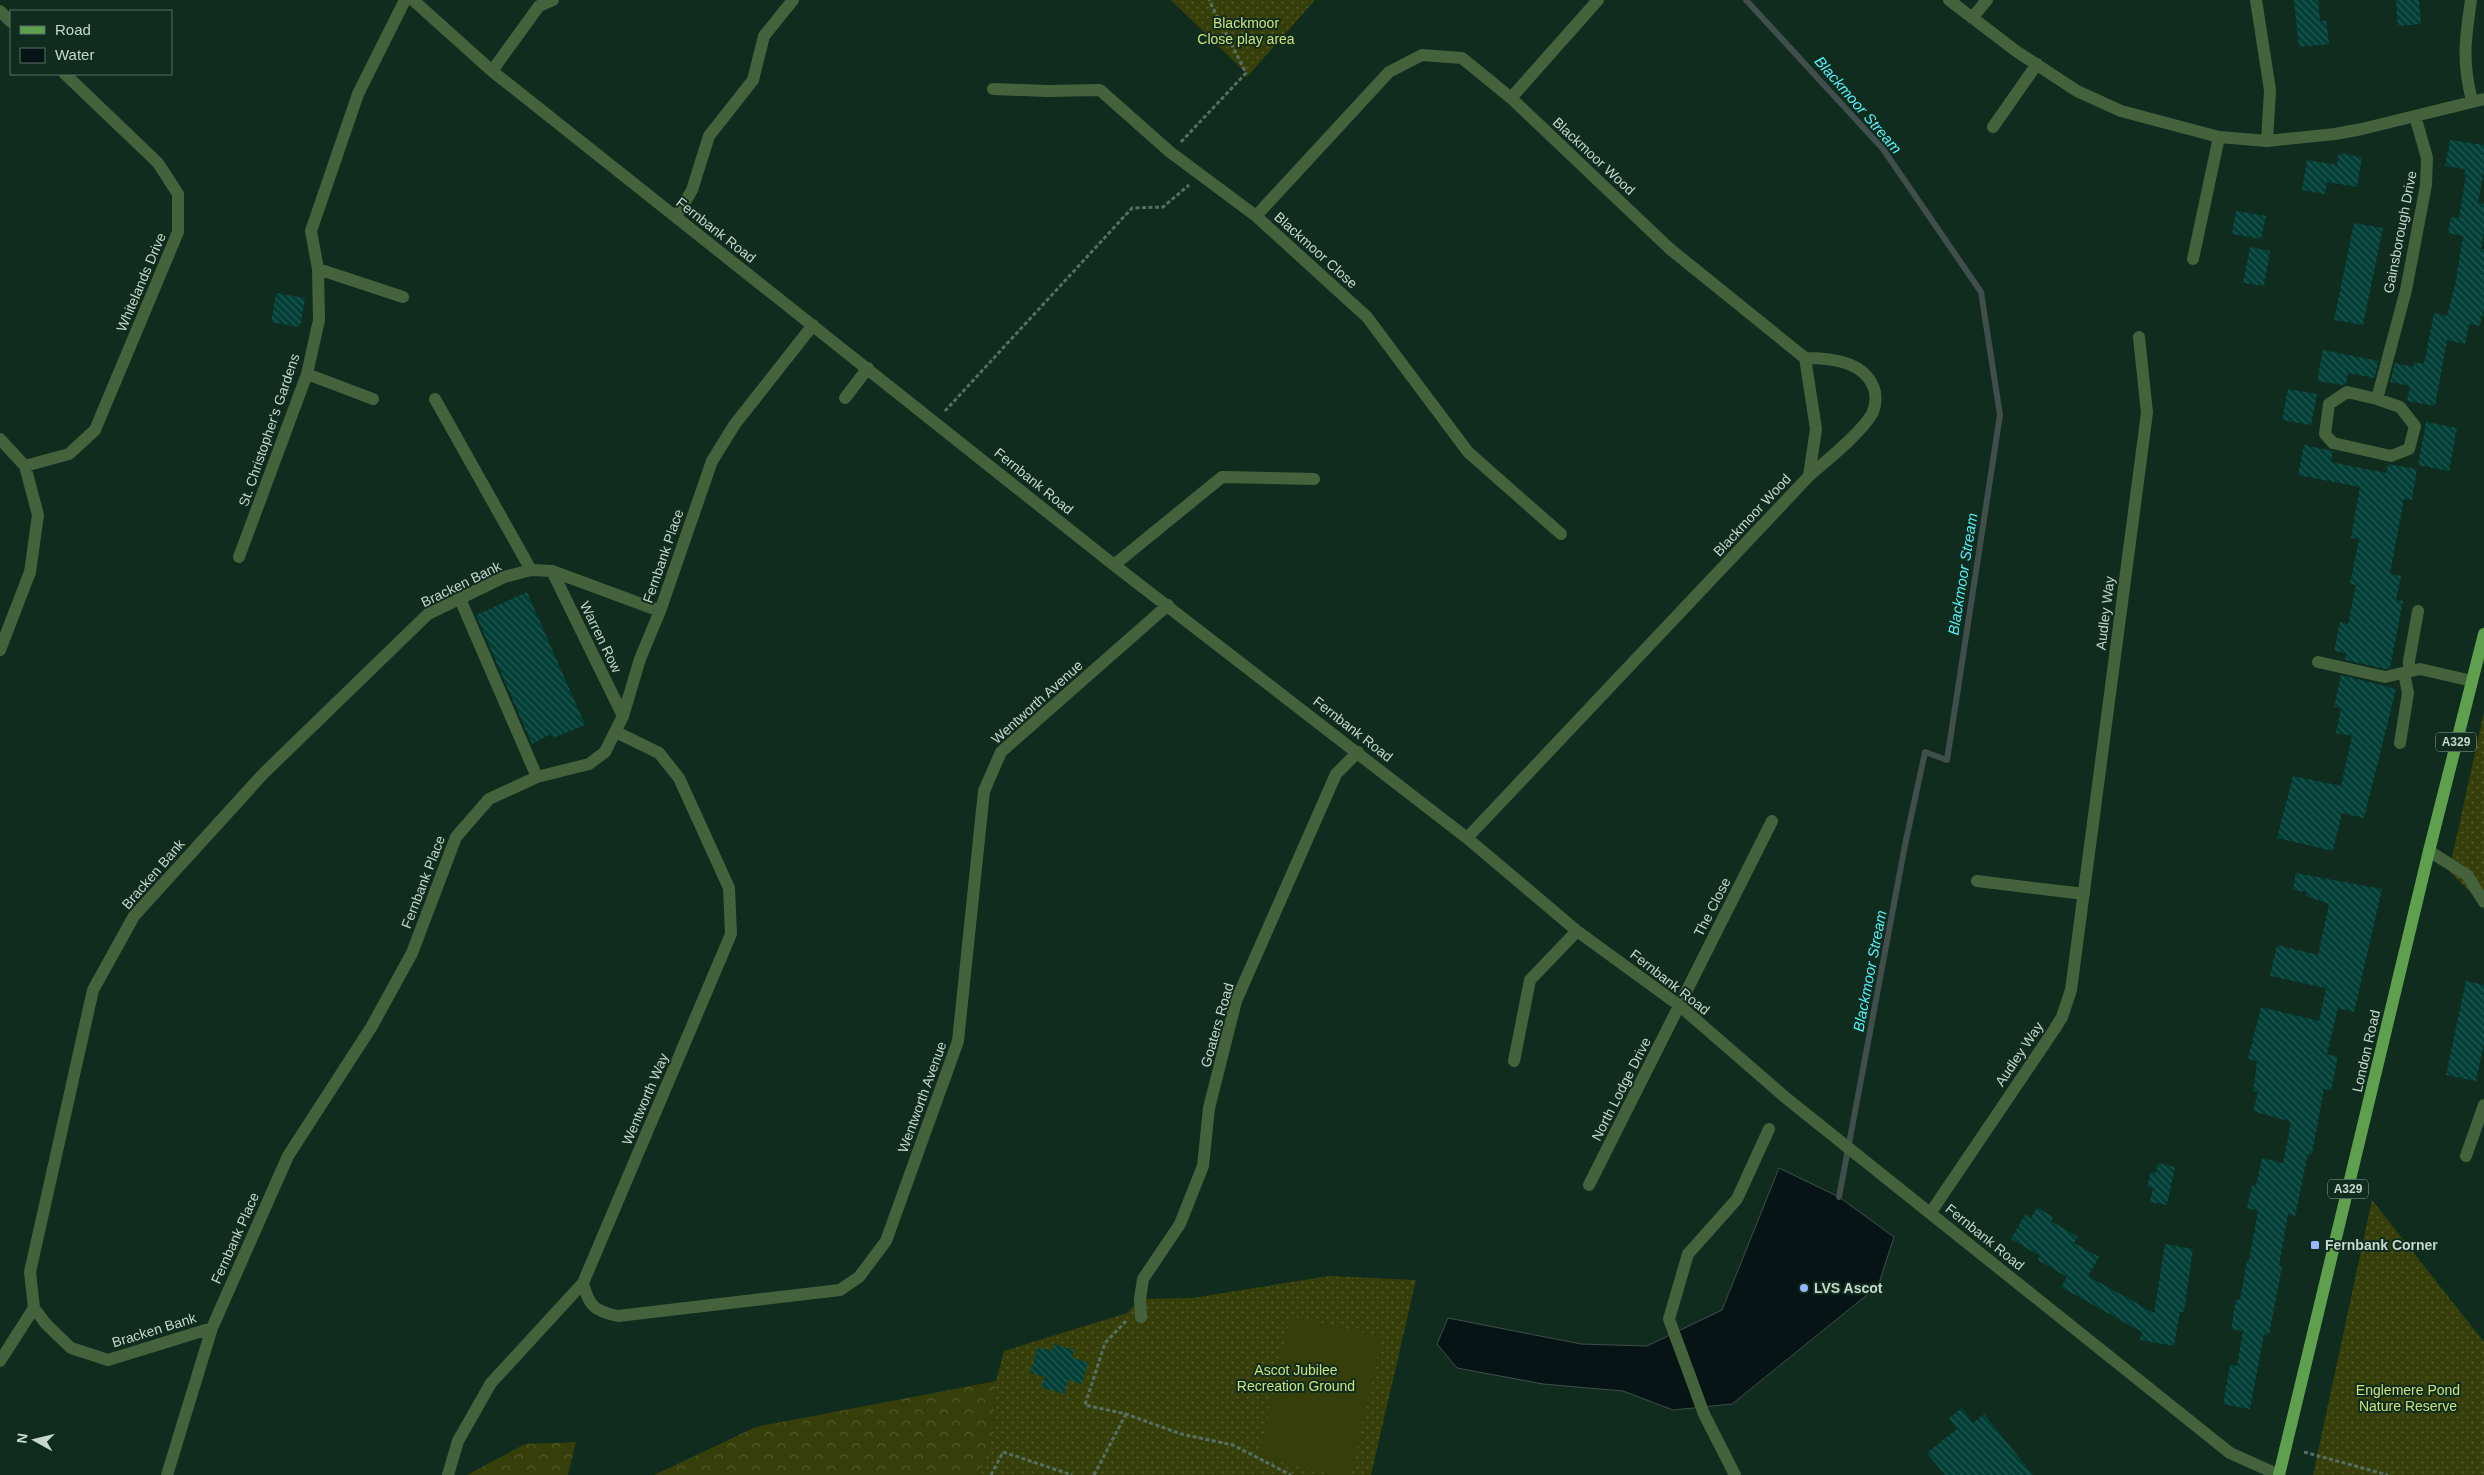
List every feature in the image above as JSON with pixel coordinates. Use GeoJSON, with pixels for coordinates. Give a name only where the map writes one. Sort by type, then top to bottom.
{"type":"FeatureCollection","features":[{"type":"Feature","properties":{"kind":"main road","name":"London Road"},"geometry":{"type":"LineString","coordinates":[[2279,1475],[2429,851],[2484,634]]}},
{"type":"Feature","properties":{"kind":"street","name":"St. Christopher's Gardens"},"geometry":{"type":"LineString","coordinates":[[239,557],[307,374],[319,320],[318,269],[311,231],[358,94],[405,0]]}},
{"type":"Feature","properties":{"kind":"street","name":"Fernbank Road"},"geometry":{"type":"LineString","coordinates":[[413,0],[492,71],[1114,565],[1467,838],[1577,931],[1680,1006],[1786,1098],[2230,1453],[2279,1475]]}},
{"type":"Feature","properties":{"kind":"street"},"geometry":{"type":"LineString","coordinates":[[492,71],[539,6],[553,0]]}},
{"type":"Feature","properties":{"kind":"street"},"geometry":{"type":"LineString","coordinates":[[676,216],[692,190],[709,136],[753,80],[764,36],[793,0]]}},
{"type":"Feature","properties":{"kind":"street"},"geometry":{"type":"LineString","coordinates":[[1511,98],[1598,0]]}},
{"type":"Feature","properties":{"kind":"street"},"geometry":{"type":"LineString","coordinates":[[1949,0],[2037,64],[2077,91],[2102,104],[2121,111],[2220,137],[2267,141],[2335,134],[2478,100],[2465,69],[2464,49],[2471,0]]}},
{"type":"Feature","properties":{"kind":"street"},"geometry":{"type":"LineString","coordinates":[[1972,18],[1987,0]]}},
{"type":"Feature","properties":{"kind":"street"},"geometry":{"type":"LineString","coordinates":[[2256,0],[2270,90],[2270,120],[2267,141]]}},
{"type":"Feature","properties":{"kind":"street","name":"Blackmoor Wood"},"geometry":{"type":"LineString","coordinates":[[1256,216],[1389,72],[1422,55],[1462,58],[1511,98],[1670,248],[1805,358],[1816,429],[1809,476],[1467,838]]}},
{"type":"Feature","properties":{"kind":"street"},"geometry":{"type":"LineString","coordinates":[[1993,127],[2037,64]]}},
{"type":"Feature","properties":{"kind":"street","name":"Whitelands Drive"},"geometry":{"type":"LineString","coordinates":[[25,466],[69,454],[95,430],[178,232],[178,194],[158,163],[66,75]]}},
{"type":"Feature","properties":{"kind":"street","name":"Blackmoor Close"},"geometry":{"type":"LineString","coordinates":[[993,89],[1100,90],[1170,152],[1256,216],[1367,317],[1468,452],[1560,534]]}},
{"type":"Feature","properties":{"kind":"street","name":"Gainsborough Drive"},"geometry":{"type":"LineString","coordinates":[[2377,399],[2406,290],[2428,168],[2423,137],[2416,116]]}},
{"type":"Feature","properties":{"kind":"street"},"geometry":{"type":"LineString","coordinates":[[2193,258],[2220,137]]}},
{"type":"Feature","properties":{"kind":"street"},"geometry":{"type":"LineString","coordinates":[[318,269],[403,297]]}},
{"type":"Feature","properties":{"kind":"street","name":"Fernbank Place"},"geometry":{"type":"LineString","coordinates":[[166,1475],[212,1328],[288,1156],[372,1026],[412,952],[456,837],[490,799],[537,778],[589,764],[605,752],[623,716],[640,659],[660,611],[712,461],[735,424],[813,325]]}},
{"type":"Feature","properties":{"kind":"street","name":"Audley Way"},"geometry":{"type":"LineString","coordinates":[[1930,1212],[2062,1017],[2071,990],[2147,412],[2139,337]]}},
{"type":"Feature","properties":{"kind":"street"},"geometry":{"type":"LineString","coordinates":[[1805,358],[1830,358],[1851,365],[1864,373],[1872,384],[1876,398],[1873,413],[1864,424],[1809,476]]}},
{"type":"Feature","properties":{"kind":"street"},"geometry":{"type":"LineString","coordinates":[[845,398],[868,368]]}},
{"type":"Feature","properties":{"kind":"street"},"geometry":{"type":"LineString","coordinates":[[307,374],[373,399]]}},
{"type":"Feature","properties":{"kind":"street"},"geometry":{"type":"LineString","coordinates":[[2347,392],[2377,399],[2400,407],[2415,426],[2409,449],[2391,456],[2333,443],[2324,434],[2329,404],[2347,392]]}},
{"type":"Feature","properties":{"kind":"street"},"geometry":{"type":"LineString","coordinates":[[436,399],[531,570]]}},
{"type":"Feature","properties":{"kind":"street"},"geometry":{"type":"LineString","coordinates":[[0,439],[25,466],[38,515],[30,572],[0,650]]}},
{"type":"Feature","properties":{"kind":"street"},"geometry":{"type":"LineString","coordinates":[[1114,565],[1222,477],[1314,479]]}},
{"type":"Feature","properties":{"kind":"street","name":"Bracken Bank"},"geometry":{"type":"LineString","coordinates":[[212,1328],[108,1360],[71,1348],[46,1324],[34,1308],[30,1272],[93,990],[134,916],[263,774],[428,614],[504,577],[531,570],[552,572],[660,611]]}},
{"type":"Feature","properties":{"kind":"street","name":"Warren Row"},"geometry":{"type":"LineString","coordinates":[[552,572],[623,716]]}},
{"type":"Feature","properties":{"kind":"street"},"geometry":{"type":"LineString","coordinates":[[460,599],[537,778]]}},
{"type":"Feature","properties":{"kind":"street","name":"Wentworth Avenue"},"geometry":{"type":"LineString","coordinates":[[583,1283],[588,1301],[602,1313],[618,1316],[840,1290],[859,1276],[886,1241],[958,1041],[984,790],[1001,752],[1168,605]]}},
{"type":"Feature","properties":{"kind":"street"},"geometry":{"type":"LineString","coordinates":[[2400,743],[2408,694],[2407,672],[2418,611]]}},
{"type":"Feature","properties":{"kind":"street"},"geometry":{"type":"LineString","coordinates":[[2318,662],[2385,677],[2420,669],[2472,681]]}},
{"type":"Feature","properties":{"kind":"street","name":"Wentworth Way"},"geometry":{"type":"LineString","coordinates":[[448,1475],[458,1441],[491,1383],[583,1283],[731,934],[729,888],[679,778],[659,753],[616,732]]}},
{"type":"Feature","properties":{"kind":"street","name":"Goaters Road"},"geometry":{"type":"LineString","coordinates":[[1141,1317],[1140,1299],[1143,1279],[1180,1224],[1203,1166],[1209,1108],[1236,1001],[1336,774],[1358,752]]}},
{"type":"Feature","properties":{"kind":"street","name":"The Close"},"geometry":{"type":"LineString","coordinates":[[1680,1006],[1772,821]]}},
{"type":"Feature","properties":{"kind":"street"},"geometry":{"type":"LineString","coordinates":[[2429,851],[2467,875],[2484,902]]}},
{"type":"Feature","properties":{"kind":"street"},"geometry":{"type":"LineString","coordinates":[[1977,881],[2084,894]]}},
{"type":"Feature","properties":{"kind":"street"},"geometry":{"type":"LineString","coordinates":[[1514,1061],[1530,980],[1577,931]]}},
{"type":"Feature","properties":{"kind":"street","name":"North Lodge Drive"},"geometry":{"type":"LineString","coordinates":[[1589,1185],[1680,1006]]}},
{"type":"Feature","properties":{"kind":"street"},"geometry":{"type":"LineString","coordinates":[[2466,1156],[2484,1105]]}},
{"type":"Feature","properties":{"kind":"street"},"geometry":{"type":"LineString","coordinates":[[1735,1475],[1704,1414],[1669,1319],[1688,1254],[1737,1198],[1770,1130]]}},
{"type":"Feature","properties":{"kind":"street"},"geometry":{"type":"LineString","coordinates":[[0,1361],[34,1308]]}},
{"type":"Feature","properties":{"kind":"path"},"geometry":{"type":"LineString","coordinates":[[1170,152],[1246,73],[1209,0]]}},
{"type":"Feature","properties":{"kind":"path"},"geometry":{"type":"LineString","coordinates":[[935,421],[1132,208],[1163,208],[1201,175]]}},
{"type":"Feature","properties":{"kind":"path"},"geometry":{"type":"LineString","coordinates":[[1140,1299],[1122,1328],[1105,1343],[1085,1405],[1126,1414],[1181,1434],[1233,1446],[1291,1475]]}},
{"type":"Feature","properties":{"kind":"path"},"geometry":{"type":"LineString","coordinates":[[1094,1475],[1126,1414]]}},
{"type":"Feature","properties":{"kind":"path"},"geometry":{"type":"LineString","coordinates":[[991,1475],[1003,1452],[1072,1475]]}},
{"type":"Feature","properties":{"kind":"path"},"geometry":{"type":"LineString","coordinates":[[2304,1452],[2388,1475]]}},
{"type":"Feature","properties":{"kind":"green space","name":"Blackmoor Close play area"},"geometry":{"type":"Polygon","coordinates":[[[1171,0],[1315,0],[1247,77],[1246,73],[1171,0]]]}},
{"type":"Feature","properties":{"kind":"green space"},"geometry":{"type":"Polygon","coordinates":[[[2484,712],[2484,905],[2449,871],[2484,712]]]}},
{"type":"Feature","properties":{"kind":"green space","name":"Englemere Pond Nature Reserve"},"geometry":{"type":"Polygon","coordinates":[[[2372,1200],[2484,1342],[2484,1475],[2313,1475],[2372,1200]]]}},
{"type":"Feature","properties":{"kind":"green space","name":"Ascot Jubilee Recreation Ground"},"geometry":{"type":"Polygon","coordinates":[[[1329,1276],[1416,1280],[1371,1475],[980,1475],[993,1433],[996,1381],[1004,1351],[1127,1313],[1140,1299],[1193,1298],[1329,1276]]]}},
{"type":"Feature","properties":{"kind":"green space"},"geometry":{"type":"Polygon","coordinates":[[[1290,1316],[1382,1337],[1351,1475],[1339,1475],[1259,1457],[1290,1316]]]}},
{"type":"Feature","properties":{"kind":"green space"},"geometry":{"type":"Polygon","coordinates":[[[996,1381],[993,1433],[980,1475],[654,1475],[756,1427],[996,1381]]]}},
{"type":"Feature","properties":{"kind":"green space"},"geometry":{"type":"Polygon","coordinates":[[[576,1442],[568,1475],[467,1475],[525,1444],[576,1442]]]}},
{"type":"Feature","properties":{"kind":"water"},"geometry":{"type":"Polygon","coordinates":[[[1779,1168],[1839,1197],[1894,1237],[1878,1286],[1732,1404],[1673,1410],[1623,1391],[1543,1384],[1457,1368],[1437,1344],[1448,1318],[1581,1344],[1647,1346],[1722,1310],[1779,1168]]]}},
{"type":"Feature","properties":{"kind":"building"},"geometry":{"type":"Polygon","coordinates":[[[2294,0],[2318,0],[2320,21],[2326,21],[2329,44],[2299,47],[2294,0]]]}},
{"type":"Feature","properties":{"kind":"building"},"geometry":{"type":"Polygon","coordinates":[[[2396,0],[2419,0],[2421,24],[2398,26],[2396,0]]]}},
{"type":"Feature","properties":{"kind":"building"},"geometry":{"type":"Polygon","coordinates":[[[2450,140],[2484,145],[2484,171],[2478,203],[2484,204],[2484,231],[2481,249],[2484,249],[2484,309],[2480,326],[2469,324],[2465,344],[2447,340],[2435,406],[2407,401],[2410,386],[2390,382],[2395,363],[2413,367],[2414,362],[2424,364],[2434,313],[2447,316],[2455,285],[2463,236],[2448,233],[2451,217],[2459,218],[2466,175],[2464,175],[2465,169],[2445,166],[2450,140]]]}},
{"type":"Feature","properties":{"kind":"building"},"geometry":{"type":"Polygon","coordinates":[[[2339,153],[2362,157],[2357,187],[2327,182],[2325,194],[2302,190],[2307,160],[2337,165],[2339,153]]]}},
{"type":"Feature","properties":{"kind":"building"},"geometry":{"type":"Polygon","coordinates":[[[2236,211],[2266,216],[2261,239],[2232,234],[2236,211]]]}},
{"type":"Feature","properties":{"kind":"building"},"geometry":{"type":"Polygon","coordinates":[[[2354,223],[2383,228],[2363,325],[2334,320],[2354,223]]]}},
{"type":"Feature","properties":{"kind":"building"},"geometry":{"type":"Polygon","coordinates":[[[2250,247],[2270,251],[2264,286],[2243,283],[2250,247]]]}},
{"type":"Feature","properties":{"kind":"building"},"geometry":{"type":"Polygon","coordinates":[[[276,293],[305,298],[300,327],[271,322],[276,293]]]}},
{"type":"Feature","properties":{"kind":"building"},"geometry":{"type":"Polygon","coordinates":[[[2323,350],[2379,361],[2374,378],[2348,373],[2346,384],[2317,381],[2323,350]]]}},
{"type":"Feature","properties":{"kind":"building"},"geometry":{"type":"Polygon","coordinates":[[[2288,389],[2317,394],[2311,425],[2282,420],[2288,389]]]}},
{"type":"Feature","properties":{"kind":"building"},"geometry":{"type":"Polygon","coordinates":[[[2426,422],[2457,428],[2449,471],[2418,465],[2426,422]]]}},
{"type":"Feature","properties":{"kind":"building"},"geometry":{"type":"Polygon","coordinates":[[[2304,445],[2333,451],[2331,462],[2386,473],[2388,464],[2417,469],[2412,500],[2404,499],[2390,574],[2401,576],[2396,600],[2403,601],[2390,668],[2385,669],[2345,660],[2346,653],[2334,651],[2340,622],[2348,624],[2356,585],[2350,584],[2359,539],[2351,538],[2360,487],[2298,475],[2304,445]]]}},
{"type":"Feature","properties":{"kind":"building"},"geometry":{"type":"Polygon","coordinates":[[[527,592],[585,725],[553,738],[551,734],[532,744],[476,615],[527,592]]]}},
{"type":"Feature","properties":{"kind":"building"},"geometry":{"type":"Polygon","coordinates":[[[2341,675],[2396,689],[2364,818],[2342,813],[2333,851],[2277,838],[2293,776],[2341,786],[2352,736],[2336,733],[2341,708],[2334,707],[2341,675]]]}},
{"type":"Feature","properties":{"kind":"building"},"geometry":{"type":"Polygon","coordinates":[[[2296,873],[2382,889],[2354,1012],[2338,1008],[2327,1054],[2338,1057],[2331,1090],[2324,1089],[2312,1154],[2308,1154],[2295,1216],[2288,1214],[2279,1266],[2282,1267],[2269,1335],[2264,1334],[2250,1409],[2223,1404],[2230,1365],[2237,1366],[2243,1331],[2231,1329],[2236,1300],[2240,1300],[2247,1261],[2249,1261],[2258,1211],[2247,1208],[2252,1185],[2256,1186],[2262,1158],[2283,1163],[2291,1122],[2253,1111],[2258,1092],[2253,1091],[2257,1061],[2248,1059],[2261,1007],[2319,1021],[2326,988],[2270,976],[2277,945],[2318,955],[2329,904],[2306,896],[2307,892],[2293,890],[2296,873]]]}},
{"type":"Feature","properties":{"kind":"building"},"geometry":{"type":"Polygon","coordinates":[[[2466,981],[2484,985],[2484,1043],[2476,1081],[2446,1075],[2466,981]]]}},
{"type":"Feature","properties":{"kind":"building"},"geometry":{"type":"Polygon","coordinates":[[[2158,1163],[2175,1167],[2167,1205],[2150,1202],[2153,1188],[2147,1187],[2151,1172],[2156,1173],[2158,1163]]]}},
{"type":"Feature","properties":{"kind":"building"},"geometry":{"type":"Polygon","coordinates":[[[2037,1207],[2053,1217],[2051,1221],[2078,1237],[2074,1243],[2099,1257],[2088,1276],[2154,1313],[2165,1244],[2193,1249],[2184,1312],[2180,1312],[2174,1346],[2140,1340],[2142,1332],[2061,1287],[2067,1277],[2038,1260],[2040,1256],[2011,1239],[2025,1215],[2031,1218],[2037,1207]]]}},
{"type":"Feature","properties":{"kind":"building"},"geometry":{"type":"Polygon","coordinates":[[[1054,1344],[1074,1350],[1072,1358],[1088,1362],[1082,1384],[1068,1380],[1064,1394],[1041,1387],[1045,1377],[1030,1373],[1038,1347],[1052,1351],[1054,1344]]]}},
{"type":"Feature","properties":{"kind":"building"},"geometry":{"type":"Polygon","coordinates":[[[1962,1408],[1973,1423],[1984,1414],[2033,1475],[1945,1475],[1927,1453],[1957,1429],[1949,1418],[1962,1408]]]}},
{"type":"Feature","properties":{"kind":"waterway","name":"Blackmoor Stream"},"geometry":{"type":"LineString","coordinates":[[1746,0],[1883,149],[1981,292],[2000,415],[1947,760],[1925,752],[1905,845],[1839,1197]]}},
{"type":"Feature","properties":{"kind":"place","name":"Fernbank Corner"},"geometry":{"type":"Point","coordinates":[2315,1245]}},
{"type":"Feature","properties":{"kind":"place","name":"LVS Ascot"},"geometry":{"type":"Point","coordinates":[1804,1288]}}]}
